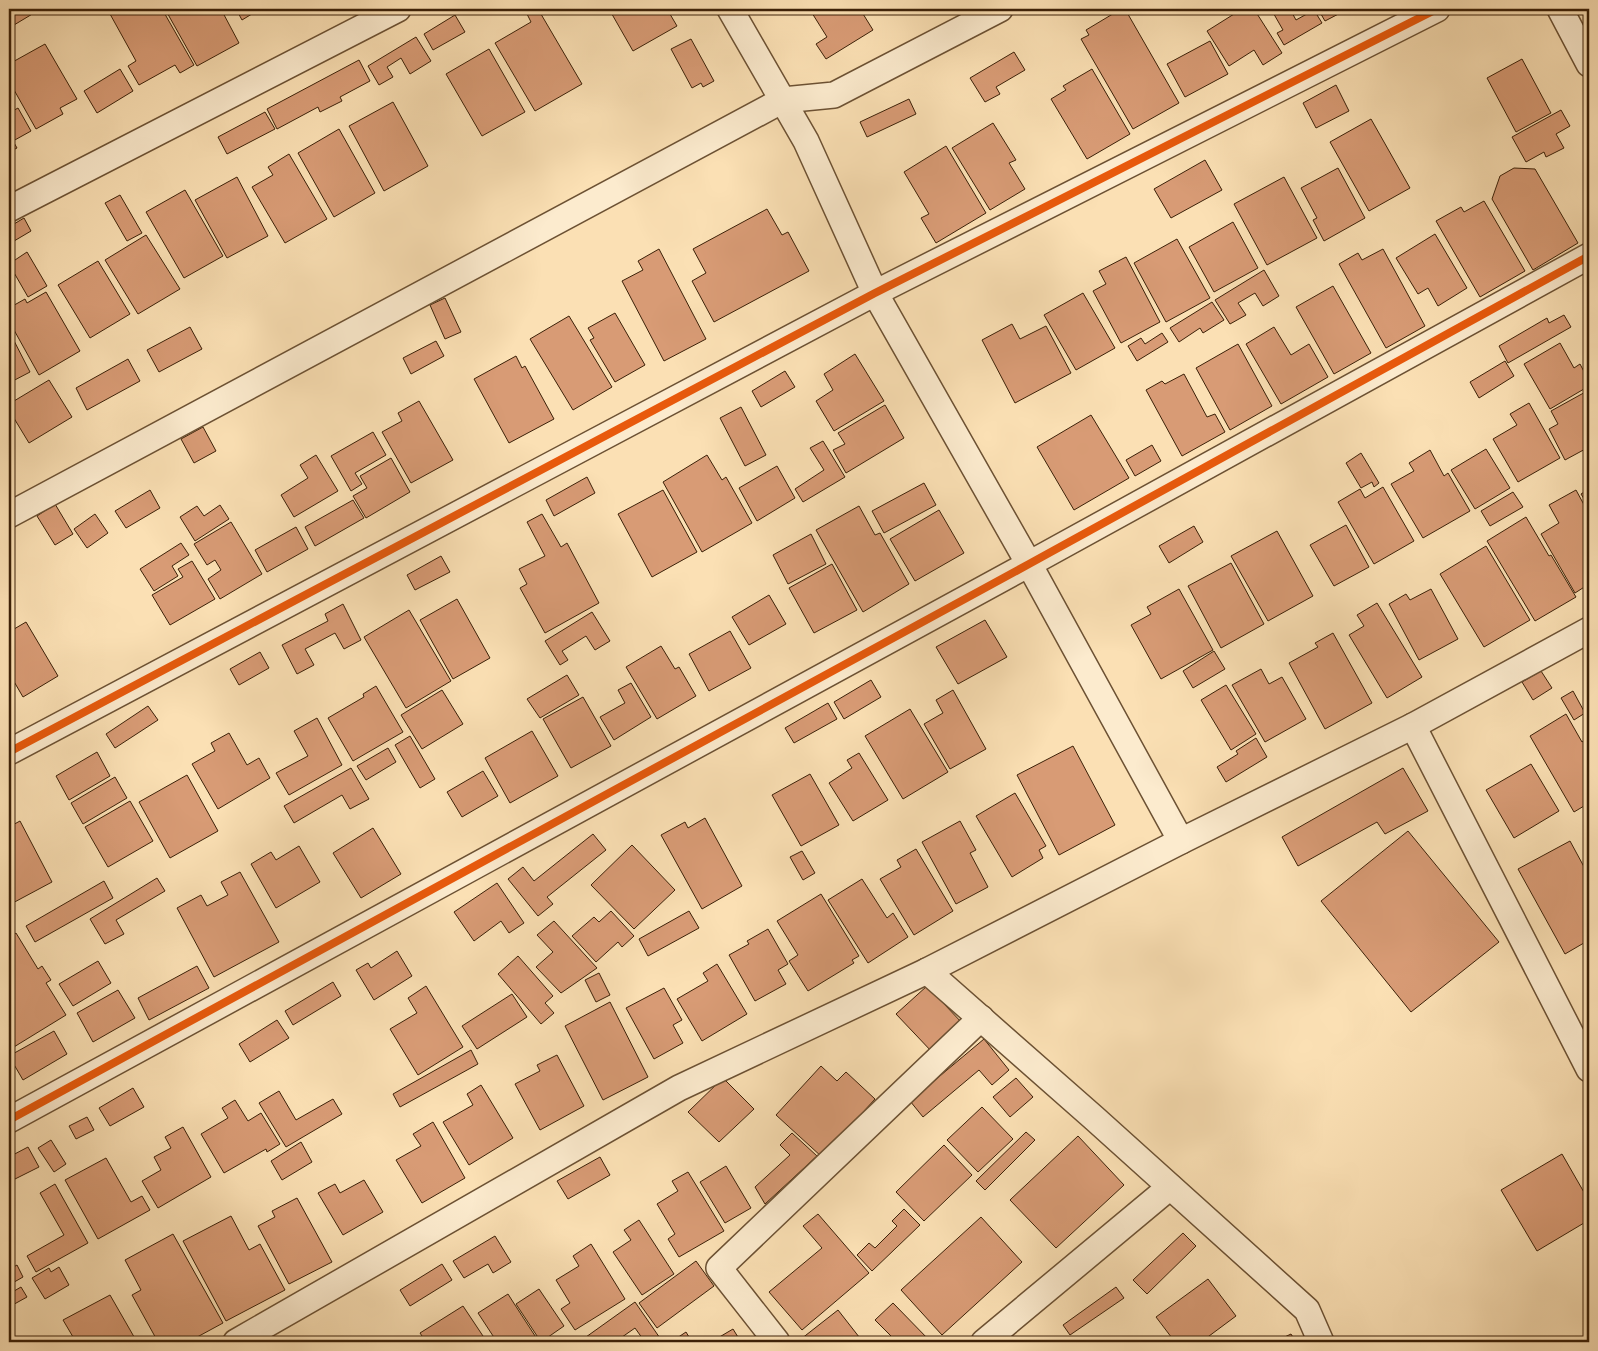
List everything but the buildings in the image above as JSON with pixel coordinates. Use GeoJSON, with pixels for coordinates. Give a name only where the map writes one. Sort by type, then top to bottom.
{"type":"FeatureCollection","features":[{"type":"Feature","properties":{"kind":"street"},"geometry":{"type":"LineString","coordinates":[[9,209],[398,9]]}},
{"type":"Feature","properties":{"kind":"street"},"geometry":{"type":"LineString","coordinates":[[730,9],[806,141],[875,293],[1029,564],[1181,841]]}},
{"type":"Feature","properties":{"kind":"street"},"geometry":{"type":"LineString","coordinates":[[9,515],[783,100],[834,95],[1000,9]]}},
{"type":"Feature","properties":{"kind":"street"},"geometry":{"type":"LineString","coordinates":[[9,752],[875,293],[1437,9]]}},
{"type":"Feature","properties":{"kind":"street"},"geometry":{"type":"LineString","coordinates":[[1560,9],[1589,64]]}},
{"type":"Feature","properties":{"kind":"street"},"geometry":{"type":"LineString","coordinates":[[9,1120],[1029,564],[1589,256]]}},
{"type":"Feature","properties":{"kind":"street"},"geometry":{"type":"LineString","coordinates":[[236,1342],[679,1088],[927,971],[1181,841],[1413,726],[1589,630]]}},
{"type":"Feature","properties":{"kind":"street"},"geometry":{"type":"LineString","coordinates":[[1413,726],[1588,1064]]}},
{"type":"Feature","properties":{"kind":"street"},"geometry":{"type":"LineString","coordinates":[[927,971],[1307,1310],[1321,1342]]}},
{"type":"Feature","properties":{"kind":"street"},"geometry":{"type":"LineString","coordinates":[[777,1342],[719,1268],[981,1018]]}},
{"type":"Feature","properties":{"kind":"street"},"geometry":{"type":"LineString","coordinates":[[984,1342],[1170,1187]]}},
{"type":"Feature","properties":{"kind":"cycle path"},"geometry":{"type":"LineString","coordinates":[[9,752],[875,293],[1437,9]]}},
{"type":"Feature","properties":{"kind":"cycle path"},"geometry":{"type":"LineString","coordinates":[[9,1120],[1029,564],[1589,256]]}}]}
